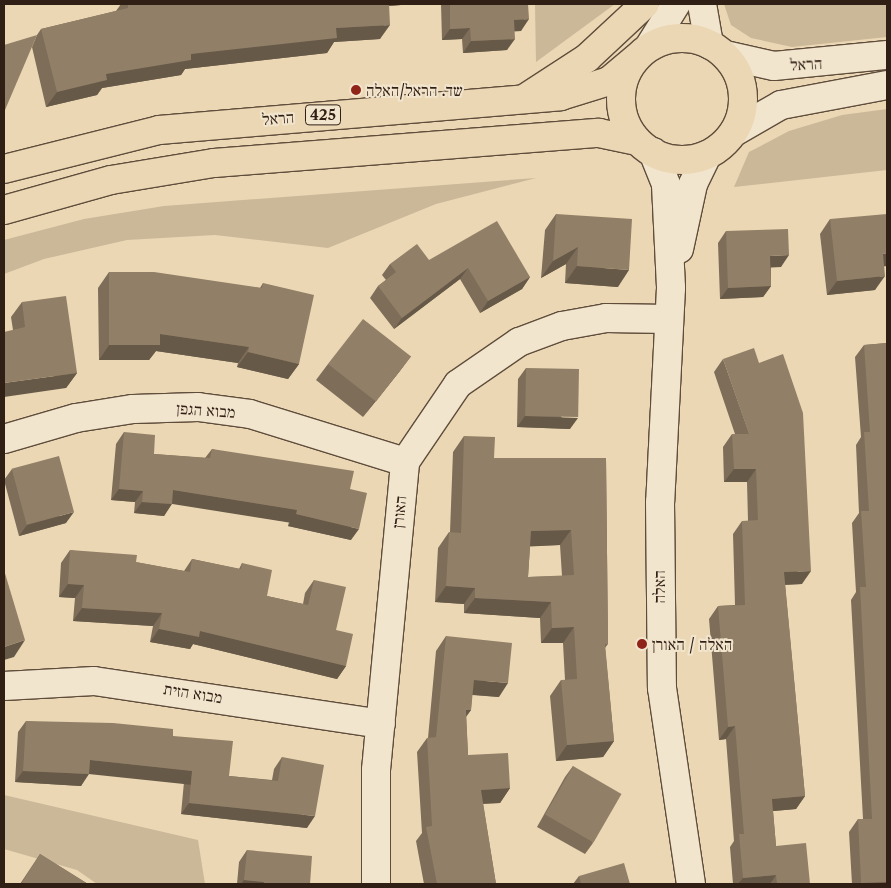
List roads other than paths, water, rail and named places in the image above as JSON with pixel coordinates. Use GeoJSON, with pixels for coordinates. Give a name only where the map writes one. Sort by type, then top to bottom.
{"type":"FeatureCollection","features":[{"type":"Feature","properties":{"kind":"main road"},"geometry":{"type":"LineString","coordinates":[[524,100],[587,58],[645,4]]}},
{"type":"Feature","properties":{"kind":"main road"},"geometry":{"type":"LineString","coordinates":[[4,210],[111,180],[214,163],[599,133],[645,147],[670,159],[707,155],[734,132],[744,97],[740,78],[717,50],[683,38],[643,53],[626,73],[621,108],[645,147]]}},
{"type":"Feature","properties":{"kind":"main road","name":"הראל"},"geometry":{"type":"LineString","coordinates":[[4,169],[160,130],[524,100],[588,92],[609,81],[643,53]]}},
{"type":"Feature","properties":{"kind":"street"},"geometry":{"type":"LineString","coordinates":[[643,53],[676,4]]}},
{"type":"Feature","properties":{"kind":"street"},"geometry":{"type":"LineString","coordinates":[[702,4],[717,50]]}},
{"type":"Feature","properties":{"kind":"street","name":"הראל"},"geometry":{"type":"LineString","coordinates":[[717,50],[774,66],[887,55]]}},
{"type":"Feature","properties":{"kind":"street","name":"הראל"},"geometry":{"type":"LineString","coordinates":[[734,132],[781,105],[887,85]]}},
{"type":"Feature","properties":{"kind":"street","name":"האלה"},"geometry":{"type":"LineString","coordinates":[[645,147],[666,185],[671,288],[658,591],[662,688],[691,884]]}},
{"type":"Feature","properties":{"kind":"street","name":"האלה"},"geometry":{"type":"LineString","coordinates":[[671,288],[693,184],[707,155]]}},
{"type":"Feature","properties":{"kind":"street","name":"האורן"},"geometry":{"type":"LineString","coordinates":[[376,884],[373,837],[381,724],[405,462],[458,384],[487,359],[519,342],[562,326],[606,318],[669,319]]}},
{"type":"Feature","properties":{"kind":"street","name":"מבוא הגפן"},"geometry":{"type":"LineString","coordinates":[[4,439],[76,418],[133,409],[198,407],[250,414],[405,462]]}},
{"type":"Feature","properties":{"kind":"street","name":"מבוא הזית"},"geometry":{"type":"LineString","coordinates":[[4,686],[94,681],[381,724]]}},
{"type":"Feature","properties":{"kind":"place","name":"שד. הראל/האלה"},"geometry":{"type":"Point","coordinates":[356,90]}},
{"type":"Feature","properties":{"kind":"place","name":"האלה / האורן"},"geometry":{"type":"Point","coordinates":[642,644]}}]}
